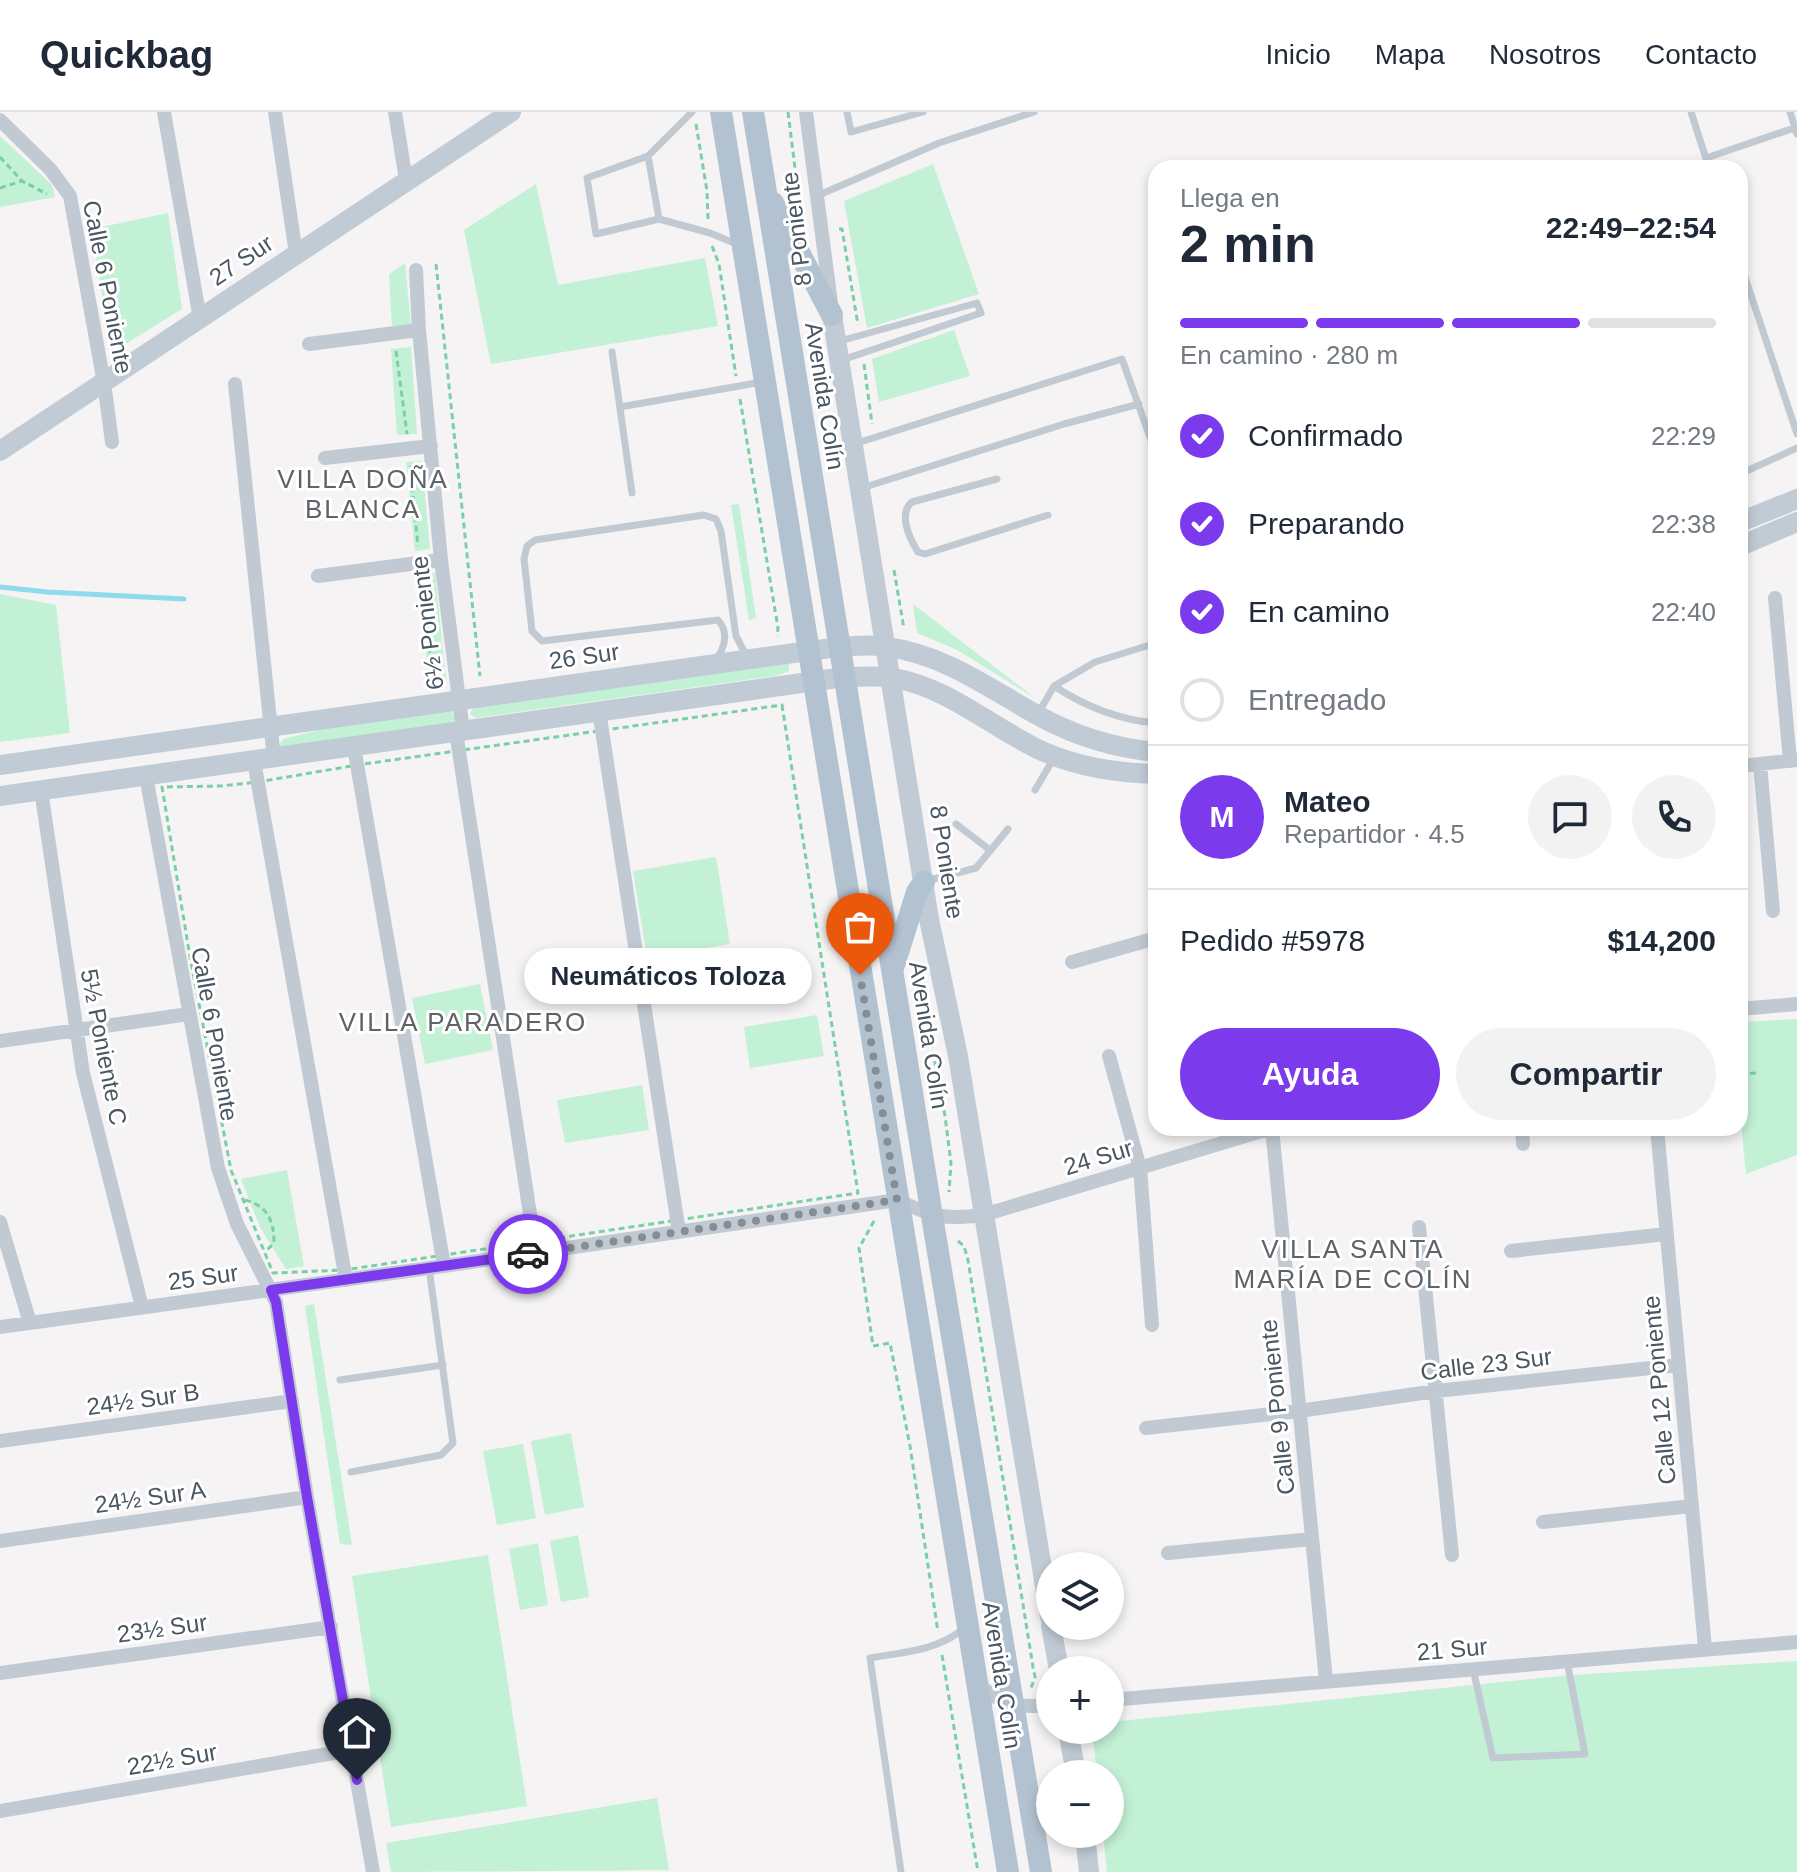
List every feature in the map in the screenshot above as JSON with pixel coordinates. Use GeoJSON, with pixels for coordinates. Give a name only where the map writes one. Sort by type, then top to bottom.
{"type":"FeatureCollection","features":[{"type":"Feature","properties":{"kind":"main road","name":"Avenida Colín"},"geometry":{"type":"LineString","coordinates":[[721,112],[1008,1872]]}},
{"type":"Feature","properties":{"kind":"main road","name":"Avenida Colín"},"geometry":{"type":"LineString","coordinates":[[753,112],[893,974],[941,1217],[1020,1707],[1041,1872]]}},
{"type":"Feature","properties":{"kind":"main road"},"geometry":{"type":"LineString","coordinates":[[766,191],[806,261],[832,315]]}},
{"type":"Feature","properties":{"kind":"main road"},"geometry":{"type":"LineString","coordinates":[[893,974],[917,892],[924,882]]}},
{"type":"Feature","properties":{"kind":"street"},"geometry":{"type":"LineString","coordinates":[[164,112],[200,319]]}},
{"type":"Feature","properties":{"kind":"street"},"geometry":{"type":"LineString","coordinates":[[275,112],[296,254]]}},
{"type":"Feature","properties":{"kind":"street"},"geometry":{"type":"LineString","coordinates":[[395,112],[406,180]]}},
{"type":"Feature","properties":{"kind":"street","name":"27 Sur"},"geometry":{"type":"LineString","coordinates":[[0,451],[509,112]]}},
{"type":"Feature","properties":{"kind":"street","name":"8 Poniente"},"geometry":{"type":"LineString","coordinates":[[806,112],[832,315],[859,490],[932,933],[958,1056],[1039,1552]]}},
{"type":"Feature","properties":{"kind":"street","name":"Calle 6 Poniente"},"geometry":{"type":"LineString","coordinates":[[0,120],[50,169],[70,196],[112,442]]}},
{"type":"Feature","properties":{"kind":"street","name":"6½ Poniente"},"geometry":{"type":"LineString","coordinates":[[416,270],[441,560],[458,699],[459,738],[535,1247]]}},
{"type":"Feature","properties":{"kind":"street"},"geometry":{"type":"LineString","coordinates":[[309,344],[419,330]]}},
{"type":"Feature","properties":{"kind":"street"},"geometry":{"type":"LineString","coordinates":[[235,384],[269,727],[258,782],[345,1275]]}},
{"type":"Feature","properties":{"kind":"street"},"geometry":{"type":"LineString","coordinates":[[325,458],[431,446]]}},
{"type":"Feature","properties":{"kind":"street"},"geometry":{"type":"LineString","coordinates":[[1748,519],[1797,499]]}},
{"type":"Feature","properties":{"kind":"street"},"geometry":{"type":"LineString","coordinates":[[1748,543],[1797,522]]}},
{"type":"Feature","properties":{"kind":"street"},"geometry":{"type":"LineString","coordinates":[[318,576],[441,560]]}},
{"type":"Feature","properties":{"kind":"street"},"geometry":{"type":"LineString","coordinates":[[1748,765],[1794,760],[1775,598]]}},
{"type":"Feature","properties":{"kind":"street","name":"26 Sur"},"geometry":{"type":"LineString","coordinates":[[0,765],[808,651],[886,646],[928,657],[970,675],[1037,715],[1087,738],[1148,750]]}},
{"type":"Feature","properties":{"kind":"street"},"geometry":{"type":"LineString","coordinates":[[0,796],[264,760],[355,756],[459,738],[600,721],[844,677],[891,677],[912,682],[943,694],[1055,756],[1118,772],[1148,774]]}},
{"type":"Feature","properties":{"kind":"street"},"geometry":{"type":"LineString","coordinates":[[600,721],[678,1227]]}},
{"type":"Feature","properties":{"kind":"street"},"geometry":{"type":"LineString","coordinates":[[146,776],[152,763],[174,740]]}},
{"type":"Feature","properties":{"kind":"street"},"geometry":{"type":"LineString","coordinates":[[355,756],[438,1263]]}},
{"type":"Feature","properties":{"kind":"street"},"geometry":{"type":"LineString","coordinates":[[1760,764],[1773,911]]}},
{"type":"Feature","properties":{"kind":"street","name":"Calle 6 Poniente"},"geometry":{"type":"LineString","coordinates":[[146,776],[222,1184],[237,1224],[276,1302],[370,1872]]}},
{"type":"Feature","properties":{"kind":"street","name":"5½ Poniente C"},"geometry":{"type":"LineString","coordinates":[[41,790],[75,1031],[92,1115],[142,1307]]}},
{"type":"Feature","properties":{"kind":"street"},"geometry":{"type":"LineString","coordinates":[[1072,962],[1148,940]]}},
{"type":"Feature","properties":{"kind":"street"},"geometry":{"type":"LineString","coordinates":[[1748,1008],[1797,1004]]}},
{"type":"Feature","properties":{"kind":"street"},"geometry":{"type":"LineString","coordinates":[[0,1041],[189,1014]]}},
{"type":"Feature","properties":{"kind":"street"},"geometry":{"type":"LineString","coordinates":[[1109,1056],[1140,1168],[1152,1325]]}},
{"type":"Feature","properties":{"kind":"street","name":"24 Sur"},"geometry":{"type":"LineString","coordinates":[[941,1217],[983,1215],[1246,1136]]}},
{"type":"Feature","properties":{"kind":"street","name":"Calle 9 Poniente"},"geometry":{"type":"LineString","coordinates":[[1273,1136],[1326,1681]]}},
{"type":"Feature","properties":{"kind":"street"},"geometry":{"type":"LineString","coordinates":[[1522,1136],[1523,1144]]}},
{"type":"Feature","properties":{"kind":"street","name":"Calle 12 Poniente"},"geometry":{"type":"LineString","coordinates":[[1658,1136],[1705,1648]]}},
{"type":"Feature","properties":{"kind":"street"},"geometry":{"type":"LineString","coordinates":[[897,1200],[941,1217]]}},
{"type":"Feature","properties":{"kind":"street","name":"25 Sur"},"geometry":{"type":"LineString","coordinates":[[0,1327],[271,1290],[345,1275],[535,1247],[897,1200]]}},
{"type":"Feature","properties":{"kind":"street"},"geometry":{"type":"LineString","coordinates":[[0,1222],[30,1323]]}},
{"type":"Feature","properties":{"kind":"street"},"geometry":{"type":"LineString","coordinates":[[1419,1227],[1452,1555]]}},
{"type":"Feature","properties":{"kind":"street"},"geometry":{"type":"LineString","coordinates":[[1511,1251],[1667,1234]]}},
{"type":"Feature","properties":{"kind":"street","name":"Calle 23 Sur"},"geometry":{"type":"LineString","coordinates":[[1146,1428],[1299,1411],[1436,1391],[1679,1365]]}},
{"type":"Feature","properties":{"kind":"street","name":"24½ Sur B"},"geometry":{"type":"LineString","coordinates":[[0,1441],[292,1401]]}},
{"type":"Feature","properties":{"kind":"street","name":"24½ Sur A"},"geometry":{"type":"LineString","coordinates":[[0,1541],[307,1497]]}},
{"type":"Feature","properties":{"kind":"street"},"geometry":{"type":"LineString","coordinates":[[1543,1522],[1692,1506]]}},
{"type":"Feature","properties":{"kind":"street"},"geometry":{"type":"LineString","coordinates":[[1168,1553],[1312,1539]]}},
{"type":"Feature","properties":{"kind":"street","name":"23½ Sur"},"geometry":{"type":"LineString","coordinates":[[0,1673],[331,1627]]}},
{"type":"Feature","properties":{"kind":"street","name":"21 Sur"},"geometry":{"type":"LineString","coordinates":[[1124,1699],[1797,1642]]}},
{"type":"Feature","properties":{"kind":"street"},"geometry":{"type":"LineString","coordinates":[[977,1682],[996,1698],[1020,1707],[1036,1706]]}},
{"type":"Feature","properties":{"kind":"street","name":"22½ Sur"},"geometry":{"type":"LineString","coordinates":[[0,1811],[351,1750]]}},
{"type":"Feature","properties":{"kind":"street"},"geometry":{"type":"LineString","coordinates":[[1086,1848],[1089,1872]]}},
{"type":"Feature","properties":{"kind":"lane"},"geometry":{"type":"LineString","coordinates":[[692,112],[648,156],[587,178],[596,234],[659,219],[710,233],[742,247]]}},
{"type":"Feature","properties":{"kind":"lane"},"geometry":{"type":"LineString","coordinates":[[847,112],[851,132],[923,112]]}},
{"type":"Feature","properties":{"kind":"lane"},"geometry":{"type":"LineString","coordinates":[[819,195],[939,143],[1034,112]]}},
{"type":"Feature","properties":{"kind":"lane"},"geometry":{"type":"LineString","coordinates":[[1691,112],[1706,158],[1796,129],[1790,112]]}},
{"type":"Feature","properties":{"kind":"lane"},"geometry":{"type":"LineString","coordinates":[[648,156],[659,219]]}},
{"type":"Feature","properties":{"kind":"lane"},"geometry":{"type":"LineString","coordinates":[[1748,286],[1797,434]]}},
{"type":"Feature","properties":{"kind":"lane"},"geometry":{"type":"LineString","coordinates":[[977,303],[981,313],[838,351],[977,303]]}},
{"type":"Feature","properties":{"kind":"lane"},"geometry":{"type":"LineString","coordinates":[[612,352],[632,493]]}},
{"type":"Feature","properties":{"kind":"lane"},"geometry":{"type":"LineString","coordinates":[[853,444],[1122,359],[1148,430]]}},
{"type":"Feature","properties":{"kind":"lane"},"geometry":{"type":"LineString","coordinates":[[620,407],[764,382]]}},
{"type":"Feature","properties":{"kind":"lane"},"geometry":{"type":"LineString","coordinates":[[859,490],[1064,424],[1139,404]]}},
{"type":"Feature","properties":{"kind":"lane"},"geometry":{"type":"LineString","coordinates":[[1748,470],[1797,448]]}},
{"type":"Feature","properties":{"kind":"lane"},"geometry":{"type":"LineString","coordinates":[[997,479],[906,506],[904,513],[918,552],[925,554],[1048,515]]}},
{"type":"Feature","properties":{"kind":"lane"},"geometry":{"type":"LineString","coordinates":[[712,665],[722,652],[725,636],[724,626],[718,620],[542,641],[532,631],[524,559],[527,546],[535,540],[612,528],[704,515],[716,519],[721,531],[736,636],[750,659]]}},
{"type":"Feature","properties":{"kind":"lane"},"geometry":{"type":"LineString","coordinates":[[1037,715],[1054,686],[1095,662],[1148,645]]}},
{"type":"Feature","properties":{"kind":"lane"},"geometry":{"type":"LineString","coordinates":[[1054,686],[1081,703],[1111,715],[1148,722]]}},
{"type":"Feature","properties":{"kind":"lane"},"geometry":{"type":"LineString","coordinates":[[1035,790],[1055,756]]}},
{"type":"Feature","properties":{"kind":"lane"},"geometry":{"type":"LineString","coordinates":[[956,824],[990,850]]}},
{"type":"Feature","properties":{"kind":"lane"},"geometry":{"type":"LineString","coordinates":[[924,882],[976,868],[1008,829]]}},
{"type":"Feature","properties":{"kind":"lane"},"geometry":{"type":"LineString","coordinates":[[351,1472],[441,1455],[450,1448],[454,1438],[443,1365],[438,1263]]}},
{"type":"Feature","properties":{"kind":"lane"},"geometry":{"type":"LineString","coordinates":[[340,1380],[443,1365]]}},
{"type":"Feature","properties":{"kind":"lane"},"geometry":{"type":"LineString","coordinates":[[901,1872],[870,1658],[940,1643],[967,1625]]}},
{"type":"Feature","properties":{"kind":"lane"},"geometry":{"type":"LineString","coordinates":[[1473,1669],[1493,1758],[1585,1754],[1567,1661]]}},
{"type":"Feature","properties":{"kind":"path"},"geometry":{"type":"LineString","coordinates":[[0,157],[22,181],[55,197]]}},
{"type":"Feature","properties":{"kind":"path"},"geometry":{"type":"LineString","coordinates":[[0,188],[22,181]]}},
{"type":"Feature","properties":{"kind":"path"},"geometry":{"type":"LineString","coordinates":[[858,1193],[782,705],[600,721],[459,738],[355,756],[258,782],[162,787],[190,957],[231,1170],[273,1273],[345,1275],[438,1263],[678,1227],[858,1193],[865,1191]]}},
{"type":"Feature","properties":{"kind":"path"},"geometry":{"type":"LineString","coordinates":[[914,950],[951,1163],[948,1199],[941,1217],[953,1237],[964,1246],[968,1260],[1035,1677],[1020,1707]]}},
{"type":"Feature","properties":{"kind":"path"},"geometry":{"type":"LineString","coordinates":[[1748,1074],[1756,1073]]}},
{"type":"Feature","properties":{"kind":"path"},"geometry":{"type":"LineString","coordinates":[[241,1199],[262,1207],[273,1223],[274,1243],[264,1252]]}},
{"type":"Feature","properties":{"kind":"path"},"geometry":{"type":"LineString","coordinates":[[874,1221],[859,1248],[873,1346],[890,1343],[910,1446],[978,1872]]}},
{"type":"Feature","properties":{"kind":"green space"},"geometry":{"type":"Polygon","coordinates":[[[0,136],[52,185],[55,197],[0,207],[0,136]]]}},
{"type":"Feature","properties":{"kind":"green space"},"geometry":{"type":"Polygon","coordinates":[[[933,164],[979,294],[867,328],[844,201],[933,164]]]}},
{"type":"Feature","properties":{"kind":"green space"},"geometry":{"type":"Polygon","coordinates":[[[536,184],[558,285],[705,258],[718,326],[491,364],[464,230],[536,184]]]}},
{"type":"Feature","properties":{"kind":"green space"},"geometry":{"type":"Polygon","coordinates":[[[168,213],[182,309],[119,348],[110,347],[92,229],[168,213]]]}},
{"type":"Feature","properties":{"kind":"green space"},"geometry":{"type":"Polygon","coordinates":[[[405,263],[411,326],[392,326],[389,274],[405,263]]]}},
{"type":"Feature","properties":{"kind":"green space"},"geometry":{"type":"Polygon","coordinates":[[[954,330],[970,376],[879,402],[872,359],[954,330]]]}},
{"type":"Feature","properties":{"kind":"green space"},"geometry":{"type":"Polygon","coordinates":[[[411,347],[417,434],[397,435],[391,349],[411,347]]]}},
{"type":"Feature","properties":{"kind":"green space"},"geometry":{"type":"Polygon","coordinates":[[[422,461],[430,549],[415,551],[406,462],[422,461]]]}},
{"type":"Feature","properties":{"kind":"green space"},"geometry":{"type":"Polygon","coordinates":[[[739,504],[756,618],[749,620],[731,505],[739,504]]]}},
{"type":"Feature","properties":{"kind":"green space"},"geometry":{"type":"Polygon","coordinates":[[[435,573],[446,680],[429,682],[418,575],[435,573]]]}},
{"type":"Feature","properties":{"kind":"green space"},"geometry":{"type":"Polygon","coordinates":[[[0,594],[56,605],[70,733],[0,742],[0,594]]]}},
{"type":"Feature","properties":{"kind":"green space"},"geometry":{"type":"Polygon","coordinates":[[[913,604],[1035,698],[957,650],[917,633],[913,604]]]}},
{"type":"Feature","properties":{"kind":"green space"},"geometry":{"type":"Polygon","coordinates":[[[785,661],[789,664],[789,671],[775,676],[476,718],[470,714],[474,706],[785,661]]]}},
{"type":"Feature","properties":{"kind":"green space"},"geometry":{"type":"Polygon","coordinates":[[[449,709],[456,717],[452,726],[278,747],[283,739],[344,724],[449,709]]]}},
{"type":"Feature","properties":{"kind":"green space"},"geometry":{"type":"Polygon","coordinates":[[[716,857],[730,944],[647,958],[633,871],[716,857]]]}},
{"type":"Feature","properties":{"kind":"green space"},"geometry":{"type":"Polygon","coordinates":[[[480,984],[493,1050],[425,1064],[412,998],[480,984]]]}},
{"type":"Feature","properties":{"kind":"green space"},"geometry":{"type":"Polygon","coordinates":[[[817,1015],[824,1056],[750,1068],[744,1027],[817,1015]]]}},
{"type":"Feature","properties":{"kind":"green space"},"geometry":{"type":"Polygon","coordinates":[[[1797,1019],[1797,1155],[1746,1174],[1742,1136],[1748,1136],[1748,1022],[1797,1019]]]}},
{"type":"Feature","properties":{"kind":"green space"},"geometry":{"type":"Polygon","coordinates":[[[642,1085],[649,1130],[565,1143],[557,1100],[642,1085]]]}},
{"type":"Feature","properties":{"kind":"green space"},"geometry":{"type":"Polygon","coordinates":[[[287,1170],[304,1266],[286,1269],[261,1229],[241,1179],[287,1170]]]}},
{"type":"Feature","properties":{"kind":"green space"},"geometry":{"type":"Polygon","coordinates":[[[314,1304],[352,1545],[340,1544],[305,1306],[314,1304]]]}},
{"type":"Feature","properties":{"kind":"green space"},"geometry":{"type":"Polygon","coordinates":[[[571,1433],[584,1507],[545,1515],[531,1441],[571,1433]]]}},
{"type":"Feature","properties":{"kind":"green space"},"geometry":{"type":"Polygon","coordinates":[[[523,1444],[536,1518],[497,1525],[483,1451],[523,1444]]]}},
{"type":"Feature","properties":{"kind":"green space"},"geometry":{"type":"Polygon","coordinates":[[[578,1535],[589,1597],[561,1602],[550,1541],[578,1535]]]}},
{"type":"Feature","properties":{"kind":"green space"},"geometry":{"type":"Polygon","coordinates":[[[538,1543],[548,1605],[520,1610],[509,1549],[538,1543]]]}},
{"type":"Feature","properties":{"kind":"green space"},"geometry":{"type":"Polygon","coordinates":[[[488,1555],[527,1806],[391,1827],[352,1576],[488,1555]]]}},
{"type":"Feature","properties":{"kind":"green space"},"geometry":{"type":"Polygon","coordinates":[[[1797,1661],[1797,1872],[1107,1872],[1104,1848],[1124,1848],[1124,1760],[1095,1760],[1094,1744],[1124,1744],[1124,1721],[1571,1675],[1797,1661]]]}},
{"type":"Feature","properties":{"kind":"green space"},"geometry":{"type":"Polygon","coordinates":[[[657,1798],[669,1870],[391,1872],[386,1843],[657,1798]]]}},
{"type":"Feature","properties":{"kind":"waterway"},"geometry":{"type":"LineString","coordinates":[[0,587],[184,599]]}},
{"type":"Feature","properties":{"kind":"way so far"},"geometry":{"type":"LineString","coordinates":[[528,1254],[897,1200],[860,975]]}},
{"type":"Feature","properties":{"kind":"place","name":"Neumáticos Toloza"},"geometry":{"type":"Point","coordinates":[860,975]}},
{"type":"Feature","properties":{"kind":"district","name":"VILLA DOÑA BLANCA"},"geometry":{"type":"Point","coordinates":[363,494]}},
{"type":"Feature","properties":{"kind":"district","name":"VILLA PARADERO"},"geometry":{"type":"Point","coordinates":[463,1022]}},
{"type":"Feature","properties":{"kind":"district","name":"VILLA SANTA MARÍA DE COLÍN"},"geometry":{"type":"Point","coordinates":[1353,1264]}},
{"type":"Feature","properties":{"kind":"route"},"geometry":{"type":"LineString","coordinates":[[357,1780],[276,1302],[271,1290],[528,1254]]}}]}
